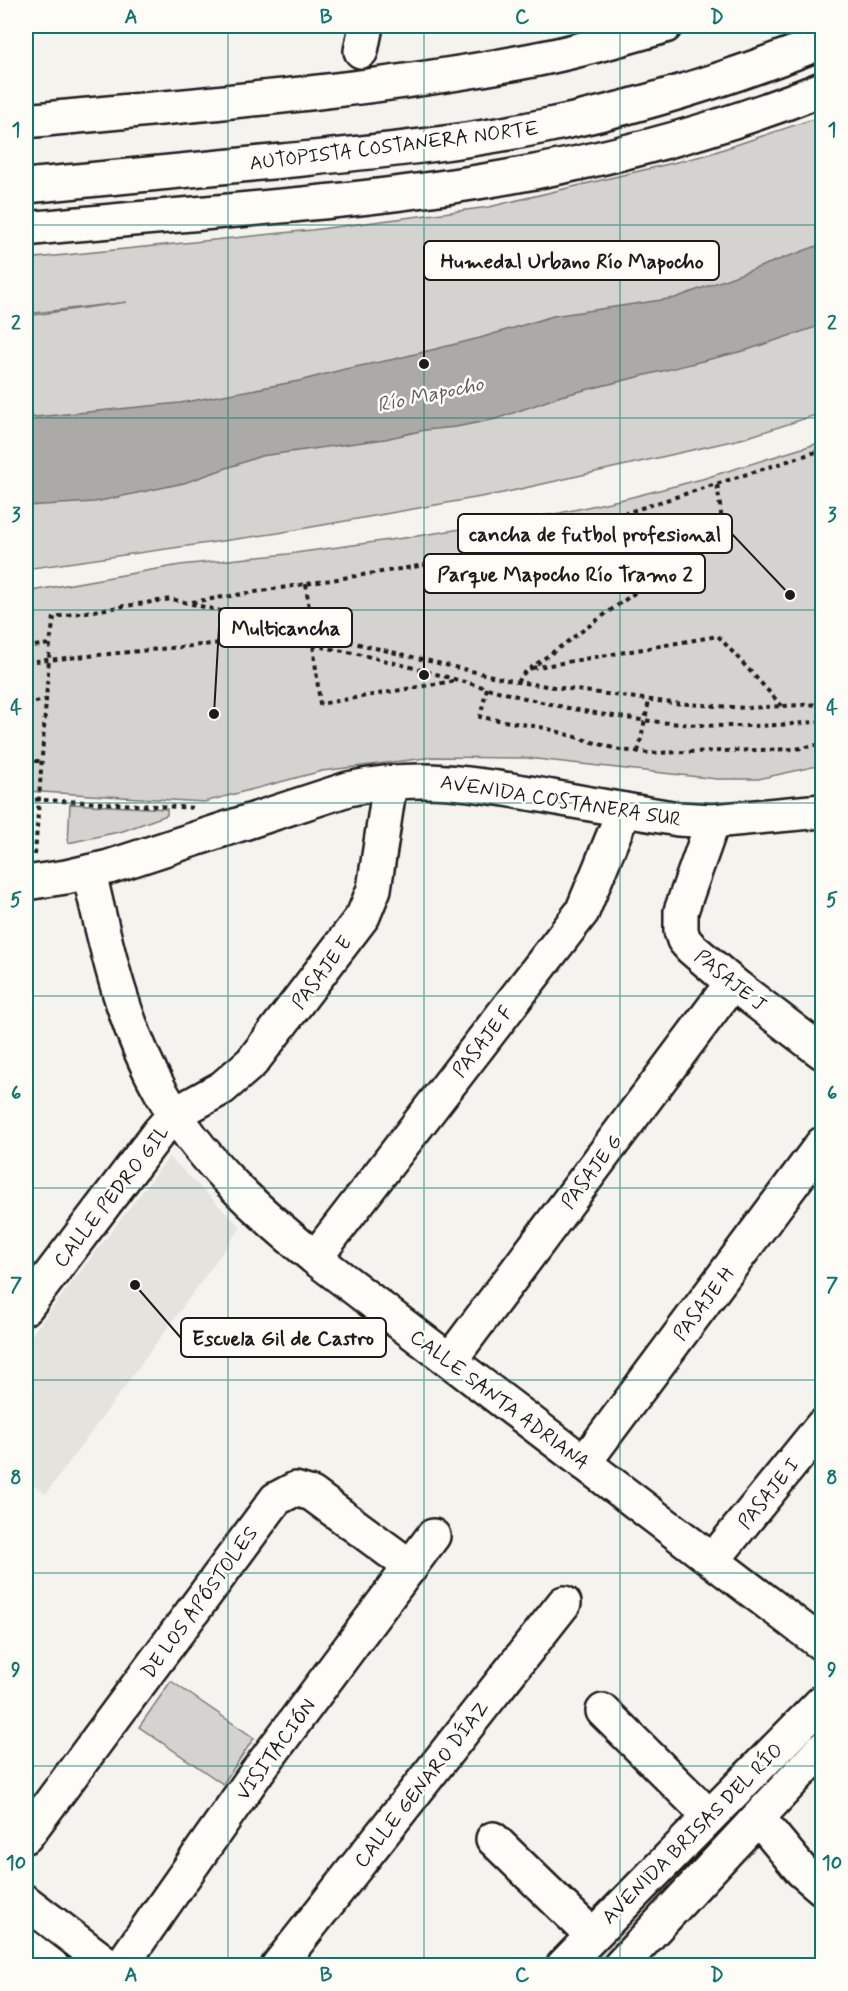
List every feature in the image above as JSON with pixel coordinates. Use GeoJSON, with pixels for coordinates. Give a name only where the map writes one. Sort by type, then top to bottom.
{"type":"FeatureCollection","features":[{"type":"Feature","properties":{"kind":"main road"},"geometry":{"type":"LineString","coordinates":[[26,121],[391,84],[540,59],[647,28]]}},
{"type":"Feature","properties":{"kind":"main road","name":"AUTOPISTA COSTANERA NORTE"},"geometry":{"type":"LineString","coordinates":[[26,186],[402,149],[521,130],[622,109],[690,90],[822,42]]}},
{"type":"Feature","properties":{"kind":"main road"},"geometry":{"type":"LineString","coordinates":[[26,229],[321,202],[490,180],[586,162],[677,140],[822,89]]}},
{"type":"Feature","properties":{"kind":"main road","name":"AVENIDA COSTANERA SUR"},"geometry":{"type":"LineString","coordinates":[[30,871],[89,872],[348,789],[431,780],[471,783],[678,819],[713,821],[822,815]]}},
{"type":"Feature","properties":{"kind":"main road","name":"PASAJE E"},"geometry":{"type":"LineString","coordinates":[[175,1114],[222,1088],[252,1062],[363,916],[374,889],[390,783]]}},
{"type":"Feature","properties":{"kind":"main road","name":"PASAJE F"},"geometry":{"type":"LineString","coordinates":[[315,1258],[582,912],[624,810]]}},
{"type":"Feature","properties":{"kind":"main road","name":"PASAJE J"},"geometry":{"type":"LineString","coordinates":[[713,821],[681,911],[681,931],[690,948],[822,1052]]}},
{"type":"Feature","properties":{"kind":"main road","name":"CALLE SANTA ADRIANA"},"geometry":{"type":"LineString","coordinates":[[89,872],[110,960],[136,1040],[175,1114],[229,1181],[256,1208],[315,1258],[822,1644]]}},
{"type":"Feature","properties":{"kind":"main road","name":"PASAJE G"},"geometry":{"type":"LineString","coordinates":[[450,1360],[732,982]]}},
{"type":"Feature","properties":{"kind":"main road","name":"CALLE PEDRO GIL"},"geometry":{"type":"LineString","coordinates":[[26,1307],[175,1114]]}},
{"type":"Feature","properties":{"kind":"main road","name":"PASAJE H"},"geometry":{"type":"LineString","coordinates":[[584,1463],[822,1144]]}},
{"type":"Feature","properties":{"kind":"main road","name":"PASAJE I"},"geometry":{"type":"LineString","coordinates":[[713,1560],[822,1426]]}},
{"type":"Feature","properties":{"kind":"main road","name":"DE LOS APÓSTOLES"},"geometry":{"type":"LineString","coordinates":[[26,1836],[276,1499],[295,1489],[312,1494],[411,1568]]}},
{"type":"Feature","properties":{"kind":"main road","name":"VISITACIÓN"},"geometry":{"type":"LineString","coordinates":[[121,1965],[257,1772],[433,1536]]}},
{"type":"Feature","properties":{"kind":"main road","name":"CALLE GENARO DÍAZ"},"geometry":{"type":"LineString","coordinates":[[278,1965],[564,1602]]}},
{"type":"Feature","properties":{"kind":"main road","name":"AVENIDA BRISAS DEL RÍO"},"geometry":{"type":"LineString","coordinates":[[563,1965],[822,1702]]}},
{"type":"Feature","properties":{"kind":"main road"},"geometry":{"type":"LineString","coordinates":[[603,1711],[709,1816]]}},
{"type":"Feature","properties":{"kind":"main road","name":"AVENIDA BRISAS DEL RÍO"},"geometry":{"type":"LineString","coordinates":[[620,1965],[822,1749]]}},
{"type":"Feature","properties":{"kind":"main road"},"geometry":{"type":"LineString","coordinates":[[758,1818],[802,1871],[822,1888]]}},
{"type":"Feature","properties":{"kind":"main road"},"geometry":{"type":"LineString","coordinates":[[493,1839],[592,1935]]}},
{"type":"Feature","properties":{"kind":"main road"},"geometry":{"type":"LineString","coordinates":[[26,1902],[110,1965]]}},
{"type":"Feature","properties":{"kind":"main road"},"geometry":{"type":"LineString","coordinates":[[26,1946],[52,1965]]}},
{"type":"Feature","properties":{"kind":"path"},"geometry":{"type":"LineString","coordinates":[[188,603],[501,553],[822,450]]}},
{"type":"Feature","properties":{"kind":"path"},"geometry":{"type":"LineString","coordinates":[[517,682],[530,669],[723,528],[717,483]]}},
{"type":"Feature","properties":{"kind":"path"},"geometry":{"type":"LineString","coordinates":[[306,584],[320,704],[457,680]]}},
{"type":"Feature","properties":{"kind":"path"},"geometry":{"type":"LineString","coordinates":[[30,871],[54,617],[171,599],[517,682],[649,700],[746,708],[822,704]]}},
{"type":"Feature","properties":{"kind":"path"},"geometry":{"type":"LineString","coordinates":[[530,669],[718,636],[782,706]]}},
{"type":"Feature","properties":{"kind":"path"},"geometry":{"type":"LineString","coordinates":[[26,662],[253,640],[284,641],[372,658],[579,710],[710,727],[790,726],[822,722]]}},
{"type":"Feature","properties":{"kind":"path"},"geometry":{"type":"LineString","coordinates":[[26,647],[50,644]]}},
{"type":"Feature","properties":{"kind":"path"},"geometry":{"type":"LineString","coordinates":[[487,688],[480,717],[545,728],[620,750],[638,752],[796,749],[822,744]]}},
{"type":"Feature","properties":{"kind":"path"},"geometry":{"type":"LineString","coordinates":[[26,704],[46,700]]}},
{"type":"Feature","properties":{"kind":"path"},"geometry":{"type":"LineString","coordinates":[[638,752],[649,700]]}},
{"type":"Feature","properties":{"kind":"path"},"geometry":{"type":"LineString","coordinates":[[26,761],[41,761]]}},
{"type":"Feature","properties":{"kind":"path"},"geometry":{"type":"LineString","coordinates":[[26,799],[198,808]]}},
{"type":"Feature","properties":{"kind":"shaded area"},"geometry":{"type":"Polygon","coordinates":[[[822,116],[822,413],[745,438],[503,493],[278,533],[26,569],[26,316],[127,302],[26,314],[26,259],[312,230],[489,207],[706,155],[822,116]]]}},
{"type":"Feature","properties":{"kind":"shaded area"},"geometry":{"type":"Polygon","coordinates":[[[822,442],[822,765],[758,779],[717,779],[527,758],[434,757],[322,771],[204,802],[26,791],[26,592],[180,565],[288,554],[560,513],[702,479],[822,442]]]}},
{"type":"Feature","properties":{"kind":"shaded area"},"geometry":{"type":"Polygon","coordinates":[[[70,804],[167,809],[167,815],[123,831],[68,843],[70,804]]]}},
{"type":"Feature","properties":{"kind":"shaded area"},"geometry":{"type":"Polygon","coordinates":[[[169,1157],[241,1227],[46,1494],[26,1480],[26,1342],[169,1157]]]}},
{"type":"Feature","properties":{"kind":"shaded area"},"geometry":{"type":"Polygon","coordinates":[[[171,1681],[254,1738],[223,1784],[139,1727],[171,1681]]]}},
{"type":"Feature","properties":{"kind":"shaded area"},"geometry":{"type":"Polygon","coordinates":[[[822,1716],[822,1734],[603,1965],[580,1966],[822,1716]]]}},
{"type":"Feature","properties":{"kind":"water","name":"Río Mapocho"},"geometry":{"type":"Polygon","coordinates":[[[822,244],[822,325],[747,350],[561,396],[496,419],[385,439],[261,456],[184,483],[95,502],[26,506],[26,418],[180,403],[299,381],[480,338],[553,316],[675,298],[822,244]]]}},
{"type":"Feature","properties":{"kind":"place","name":"Humedal Urbano Río Mapocho"},"geometry":{"type":"Point","coordinates":[424,364]}},
{"type":"Feature","properties":{"kind":"place","name":"cancha de futbol profesional"},"geometry":{"type":"Point","coordinates":[790,595]}},
{"type":"Feature","properties":{"kind":"place","name":"Parque Mapocho Río Tramo 2"},"geometry":{"type":"Point","coordinates":[424,675]}},
{"type":"Feature","properties":{"kind":"place","name":"Multicancha"},"geometry":{"type":"Point","coordinates":[214,714]}},
{"type":"Feature","properties":{"kind":"place","name":"Escuela Gil de Castro"},"geometry":{"type":"Point","coordinates":[135,1285]}}]}
